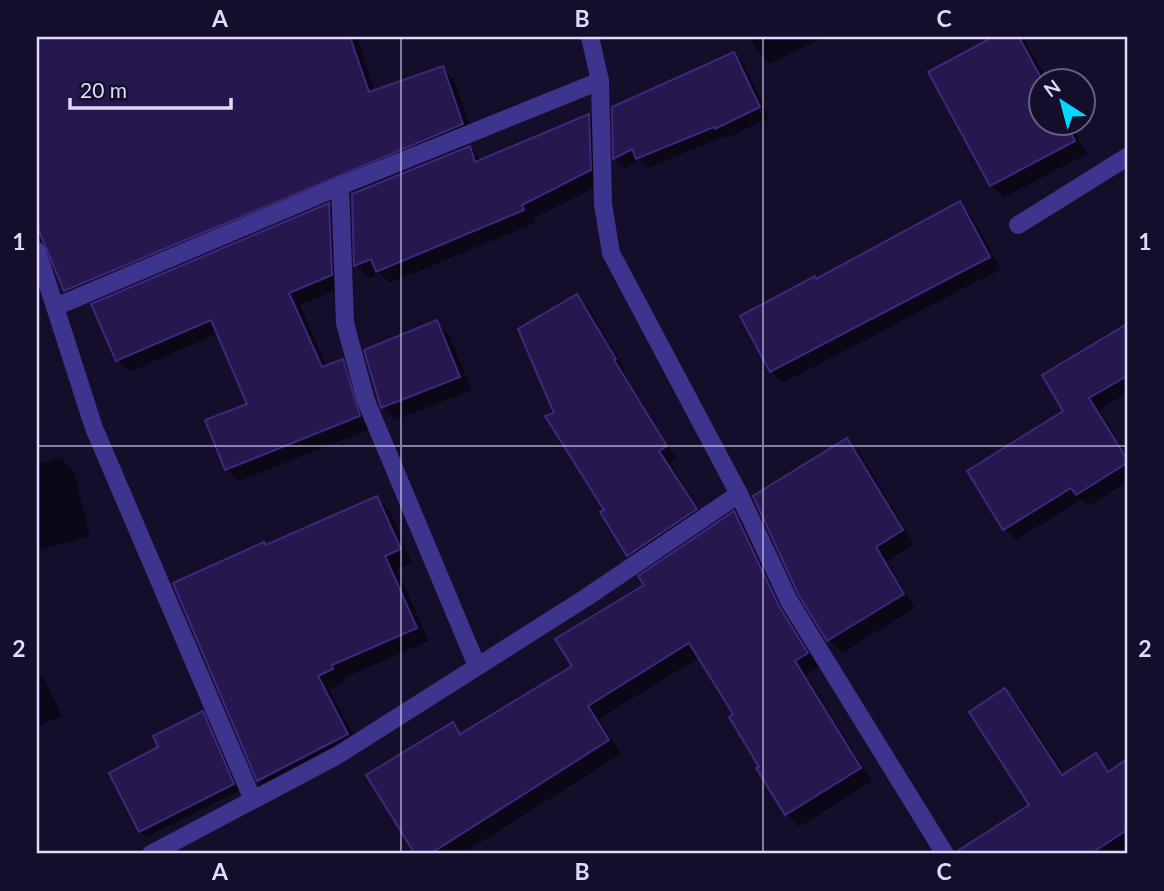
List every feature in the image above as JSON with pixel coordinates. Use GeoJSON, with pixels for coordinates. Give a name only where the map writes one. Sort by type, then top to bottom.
{"type":"FeatureCollection","features":[{"type":"Feature","properties":{"kind":"street"},"geometry":{"type":"LineString","coordinates":[[590,37],[600,81],[603,204],[611,253],[739,494],[789,601],[945,854]]}},
{"type":"Feature","properties":{"kind":"street"},"geometry":{"type":"LineString","coordinates":[[55,307],[341,186],[600,81]]}},
{"type":"Feature","properties":{"kind":"street"},"geometry":{"type":"LineString","coordinates":[[1018,225],[1127,157]]}},
{"type":"Feature","properties":{"kind":"street"},"geometry":{"type":"LineString","coordinates":[[341,186],[345,323],[366,401],[477,666]]}},
{"type":"Feature","properties":{"kind":"street"},"geometry":{"type":"LineString","coordinates":[[37,251],[94,428],[253,800]]}},
{"type":"Feature","properties":{"kind":"street"},"geometry":{"type":"LineString","coordinates":[[151,854],[338,755],[587,597],[739,494]]}},
{"type":"Feature","properties":{"kind":"building"},"geometry":{"type":"Polygon","coordinates":[[[37,37],[350,37],[369,92],[443,66],[463,124],[64,291],[37,226],[37,37]]]}},
{"type":"Feature","properties":{"kind":"building"},"geometry":{"type":"Polygon","coordinates":[[[993,37],[1019,37],[1035,66],[1028,66],[1028,136],[1072,136],[1075,141],[990,186],[928,72],[993,37]]]}},
{"type":"Feature","properties":{"kind":"building"},"geometry":{"type":"Polygon","coordinates":[[[734,52],[760,107],[715,129],[714,127],[636,159],[632,149],[613,159],[612,107],[734,52]]]}},
{"type":"Feature","properties":{"kind":"building"},"geometry":{"type":"Polygon","coordinates":[[[589,114],[591,170],[522,205],[524,210],[376,272],[371,259],[354,266],[352,194],[470,146],[475,162],[589,114]]]}},
{"type":"Feature","properties":{"kind":"building"},"geometry":{"type":"Polygon","coordinates":[[[960,201],[990,257],[770,372],[740,316],[815,276],[816,279],[960,201]]]}},
{"type":"Feature","properties":{"kind":"building"},"geometry":{"type":"Polygon","coordinates":[[[329,203],[332,275],[289,293],[322,367],[343,359],[360,416],[225,470],[205,420],[247,404],[211,320],[116,361],[91,304],[329,203]]]}},
{"type":"Feature","properties":{"kind":"building"},"geometry":{"type":"Polygon","coordinates":[[[577,294],[667,446],[659,451],[697,509],[627,556],[600,512],[604,510],[545,416],[554,413],[518,329],[577,294]]]}},
{"type":"Feature","properties":{"kind":"building"},"geometry":{"type":"Polygon","coordinates":[[[437,320],[460,377],[381,408],[364,350],[437,320]]]}},
{"type":"Feature","properties":{"kind":"building"},"geometry":{"type":"Polygon","coordinates":[[[1127,324],[1127,376],[1089,398],[1127,463],[1076,495],[1071,488],[1003,530],[967,471],[1063,411],[1042,375],[1127,324]]]}},
{"type":"Feature","properties":{"kind":"building"},"geometry":{"type":"Polygon","coordinates":[[[847,438],[903,530],[876,547],[904,594],[827,641],[799,596],[753,496],[847,438]]]}},
{"type":"Feature","properties":{"kind":"building"},"geometry":{"type":"Polygon","coordinates":[[[377,496],[401,549],[385,556],[417,628],[332,665],[333,669],[318,676],[348,734],[257,781],[173,583],[377,496]]]}},
{"type":"Feature","properties":{"kind":"building"},"geometry":{"type":"Polygon","coordinates":[[[734,511],[779,606],[808,653],[795,661],[861,768],[785,815],[729,717],[733,714],[689,643],[588,706],[609,740],[430,854],[415,854],[366,775],[453,722],[460,734],[572,666],[555,639],[644,585],[638,576],[734,511]]]}},
{"type":"Feature","properties":{"kind":"building"},"geometry":{"type":"Polygon","coordinates":[[[1005,688],[1062,775],[1096,753],[1108,772],[1127,759],[1127,830],[1090,854],[956,854],[1029,805],[969,712],[1005,688]]]}},
{"type":"Feature","properties":{"kind":"building"},"geometry":{"type":"Polygon","coordinates":[[[203,711],[234,784],[139,832],[109,773],[158,747],[153,736],[203,711]]]}}]}
